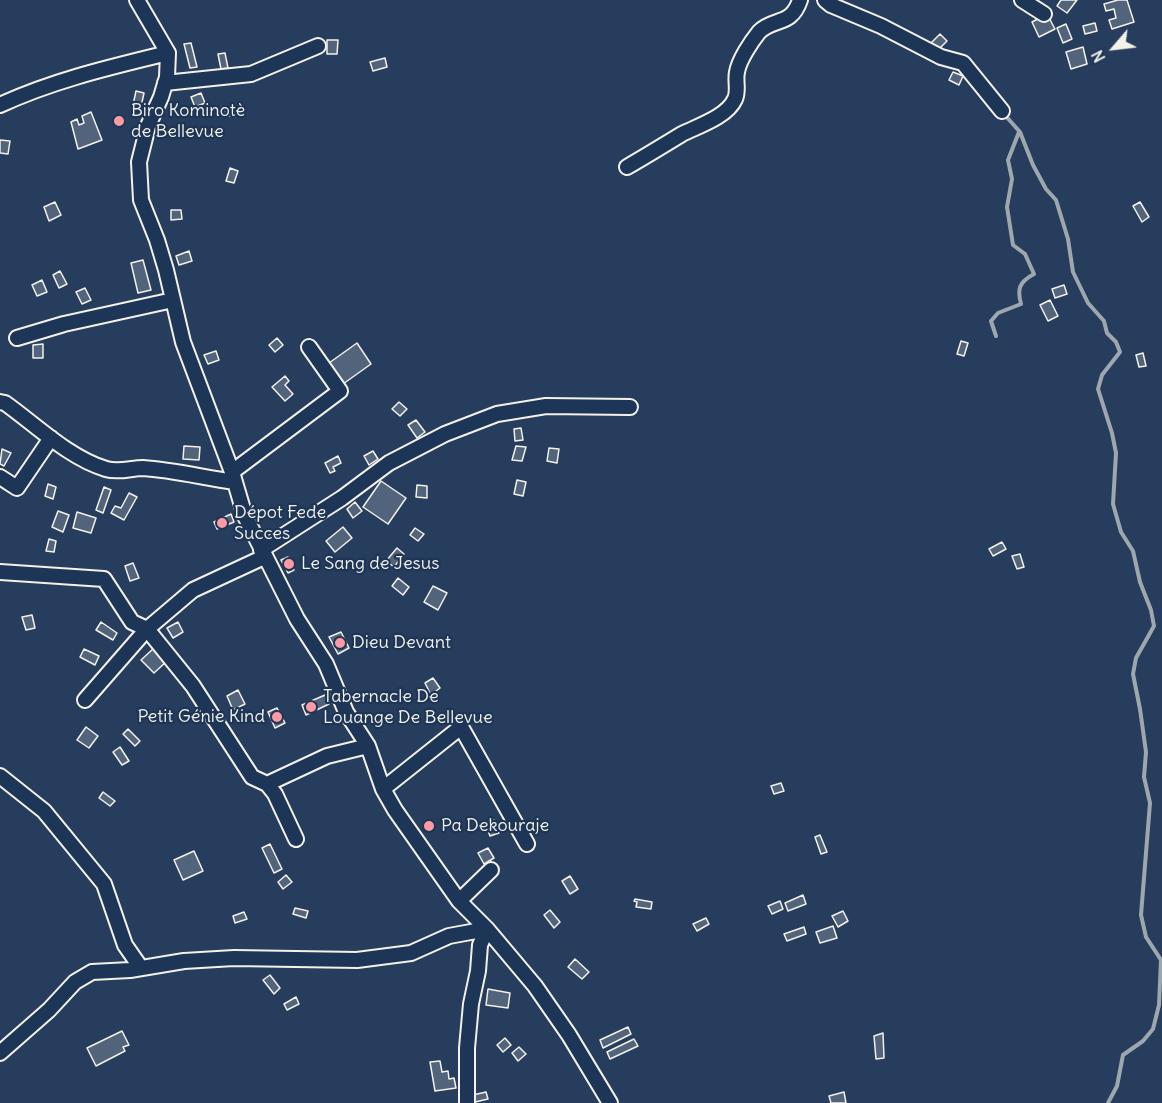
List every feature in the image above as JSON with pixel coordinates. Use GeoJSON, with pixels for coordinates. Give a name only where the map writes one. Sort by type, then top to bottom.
{"type":"FeatureCollection","features":[{"type":"Feature","properties":{"kind":"street"},"geometry":{"type":"LineString","coordinates":[[137,0],[168,53],[165,83],[148,126],[139,162],[141,200],[157,240],[183,342],[234,477],[245,516],[297,619],[326,664],[346,712],[368,746],[383,789],[417,843],[459,902],[487,929],[542,996],[569,1035],[610,1103]]}},
{"type":"Feature","properties":{"kind":"street"},"geometry":{"type":"LineString","coordinates":[[627,167],[685,133],[710,122],[729,107],[735,100],[740,62],[759,33],[792,16],[800,0]]}},
{"type":"Feature","properties":{"kind":"street"},"geometry":{"type":"LineString","coordinates":[[825,0],[831,5],[881,26],[941,57],[963,63],[1002,111]]}},
{"type":"Feature","properties":{"kind":"street"},"geometry":{"type":"LineString","coordinates":[[1022,0],[1044,14]]}},
{"type":"Feature","properties":{"kind":"street"},"geometry":{"type":"LineString","coordinates":[[165,83],[251,74],[318,46]]}},
{"type":"Feature","properties":{"kind":"street"},"geometry":{"type":"LineString","coordinates":[[0,105],[28,92],[76,76],[168,53]]}},
{"type":"Feature","properties":{"kind":"street"},"geometry":{"type":"LineString","coordinates":[[17,338],[64,324],[173,300]]}},
{"type":"Feature","properties":{"kind":"street"},"geometry":{"type":"LineString","coordinates":[[0,402],[5,403],[79,456],[106,470],[124,471],[141,468],[234,477],[340,391],[309,347]]}},
{"type":"Feature","properties":{"kind":"street"},"geometry":{"type":"LineString","coordinates":[[85,700],[147,628],[193,590],[262,553],[342,498],[389,462],[445,434],[497,414],[546,406],[630,407]]}},
{"type":"Feature","properties":{"kind":"street"},"geometry":{"type":"LineString","coordinates":[[0,477],[17,488],[51,438]]}},
{"type":"Feature","properties":{"kind":"street"},"geometry":{"type":"LineString","coordinates":[[0,572],[104,579],[132,621],[147,628],[194,686],[252,777],[267,784],[275,794],[296,839]]}},
{"type":"Feature","properties":{"kind":"street"},"geometry":{"type":"LineString","coordinates":[[383,789],[461,727],[527,844]]}},
{"type":"Feature","properties":{"kind":"street"},"geometry":{"type":"LineString","coordinates":[[267,784],[327,756],[368,746]]}},
{"type":"Feature","properties":{"kind":"street"},"geometry":{"type":"LineString","coordinates":[[0,776],[44,811],[104,884],[125,945],[141,968]]}},
{"type":"Feature","properties":{"kind":"street"},"geometry":{"type":"LineString","coordinates":[[459,902],[490,870]]}},
{"type":"Feature","properties":{"kind":"street"},"geometry":{"type":"LineString","coordinates":[[0,1053],[49,1010],[75,982],[92,972],[141,968],[184,961],[234,958],[357,960],[411,952],[448,936],[487,929]]}},
{"type":"Feature","properties":{"kind":"street"},"geometry":{"type":"LineString","coordinates":[[467,1103],[467,1048],[471,1004],[478,971],[480,945],[487,929]]}},
{"type":"Feature","properties":{"kind":"building"},"geometry":{"type":"Polygon","coordinates":[[[1061,0],[1077,0],[1067,13],[1057,6],[1061,0]]]}},
{"type":"Feature","properties":{"kind":"building"},"geometry":{"type":"Polygon","coordinates":[[[1127,0],[1134,22],[1112,29],[1109,20],[1116,18],[1114,9],[1106,11],[1104,4],[1127,0]]]}},
{"type":"Feature","properties":{"kind":"building"},"geometry":{"type":"Polygon","coordinates":[[[1047,14],[1055,29],[1039,37],[1032,22],[1047,14]]]}},
{"type":"Feature","properties":{"kind":"building"},"geometry":{"type":"Polygon","coordinates":[[[1095,23],[1097,31],[1085,34],[1083,26],[1095,23]]]}},
{"type":"Feature","properties":{"kind":"building"},"geometry":{"type":"Polygon","coordinates":[[[1066,24],[1072,39],[1063,43],[1057,28],[1066,24]]]}},
{"type":"Feature","properties":{"kind":"building"},"geometry":{"type":"Polygon","coordinates":[[[940,34],[947,41],[936,52],[929,45],[940,34]]]}},
{"type":"Feature","properties":{"kind":"building"},"geometry":{"type":"Polygon","coordinates":[[[327,40],[338,40],[337,54],[327,54],[327,40]]]}},
{"type":"Feature","properties":{"kind":"building"},"geometry":{"type":"Polygon","coordinates":[[[191,43],[197,67],[190,68],[184,44],[191,43]]]}},
{"type":"Feature","properties":{"kind":"building"},"geometry":{"type":"Polygon","coordinates":[[[1083,47],[1087,64],[1071,69],[1066,52],[1083,47]]]}},
{"type":"Feature","properties":{"kind":"building"},"geometry":{"type":"Polygon","coordinates":[[[225,53],[228,68],[221,69],[218,54],[225,53]]]}},
{"type":"Feature","properties":{"kind":"building"},"geometry":{"type":"Polygon","coordinates":[[[385,58],[387,67],[373,71],[370,62],[385,58]]]}},
{"type":"Feature","properties":{"kind":"building"},"geometry":{"type":"Polygon","coordinates":[[[953,72],[963,76],[959,85],[949,80],[953,72]]]}},
{"type":"Feature","properties":{"kind":"building"},"geometry":{"type":"Polygon","coordinates":[[[136,91],[144,93],[141,107],[133,105],[136,91]]]}},
{"type":"Feature","properties":{"kind":"building"},"geometry":{"type":"Polygon","coordinates":[[[201,93],[205,103],[195,107],[191,97],[201,93]]]}},
{"type":"Feature","properties":{"kind":"building"},"geometry":{"type":"Polygon","coordinates":[[[221,107],[236,109],[235,117],[220,114],[221,107]]]}},
{"type":"Feature","properties":{"kind":"building"},"geometry":{"type":"Polygon","coordinates":[[[91,112],[102,140],[78,149],[71,122],[77,119],[79,125],[84,123],[82,116],[91,112]]]}},
{"type":"Feature","properties":{"kind":"building"},"geometry":{"type":"Polygon","coordinates":[[[0,140],[10,141],[8,154],[0,153],[0,140]]]}},
{"type":"Feature","properties":{"kind":"building"},"geometry":{"type":"Polygon","coordinates":[[[230,168],[238,171],[234,183],[226,181],[230,168]]]}},
{"type":"Feature","properties":{"kind":"building"},"geometry":{"type":"Polygon","coordinates":[[[55,202],[61,215],[49,221],[44,207],[55,202]]]}},
{"type":"Feature","properties":{"kind":"building"},"geometry":{"type":"Polygon","coordinates":[[[1140,202],[1149,217],[1142,222],[1133,206],[1140,202]]]}},
{"type":"Feature","properties":{"kind":"building"},"geometry":{"type":"Polygon","coordinates":[[[171,210],[181,210],[182,219],[171,220],[171,210]]]}},
{"type":"Feature","properties":{"kind":"building"},"geometry":{"type":"Polygon","coordinates":[[[189,251],[192,261],[179,265],[176,256],[189,251]]]}},
{"type":"Feature","properties":{"kind":"building"},"geometry":{"type":"Polygon","coordinates":[[[143,260],[151,290],[138,293],[131,263],[143,260]]]}},
{"type":"Feature","properties":{"kind":"building"},"geometry":{"type":"Polygon","coordinates":[[[60,271],[67,284],[59,288],[53,275],[60,271]]]}},
{"type":"Feature","properties":{"kind":"building"},"geometry":{"type":"Polygon","coordinates":[[[42,280],[47,292],[37,296],[32,285],[42,280]]]}},
{"type":"Feature","properties":{"kind":"building"},"geometry":{"type":"Polygon","coordinates":[[[1064,285],[1067,294],[1055,298],[1052,289],[1064,285]]]}},
{"type":"Feature","properties":{"kind":"building"},"geometry":{"type":"Polygon","coordinates":[[[85,288],[91,300],[82,304],[76,292],[85,288]]]}},
{"type":"Feature","properties":{"kind":"building"},"geometry":{"type":"Polygon","coordinates":[[[1050,300],[1058,316],[1048,321],[1040,305],[1050,300]]]}},
{"type":"Feature","properties":{"kind":"building"},"geometry":{"type":"Polygon","coordinates":[[[277,338],[283,345],[275,352],[269,345],[277,338]]]}},
{"type":"Feature","properties":{"kind":"building"},"geometry":{"type":"Polygon","coordinates":[[[961,341],[968,343],[964,356],[957,354],[961,341]]]}},
{"type":"Feature","properties":{"kind":"building"},"geometry":{"type":"Polygon","coordinates":[[[357,343],[371,364],[343,384],[329,363],[357,343]]]}},
{"type":"Feature","properties":{"kind":"building"},"geometry":{"type":"Polygon","coordinates":[[[43,344],[43,358],[33,358],[33,345],[43,344]]]}},
{"type":"Feature","properties":{"kind":"building"},"geometry":{"type":"Polygon","coordinates":[[[216,351],[219,360],[208,364],[204,355],[216,351]]]}},
{"type":"Feature","properties":{"kind":"building"},"geometry":{"type":"Polygon","coordinates":[[[1143,353],[1146,366],[1139,367],[1136,355],[1143,353]]]}},
{"type":"Feature","properties":{"kind":"building"},"geometry":{"type":"Polygon","coordinates":[[[285,376],[289,381],[285,385],[293,394],[285,401],[272,387],[285,376]]]}},
{"type":"Feature","properties":{"kind":"building"},"geometry":{"type":"Polygon","coordinates":[[[399,402],[407,409],[400,416],[392,409],[399,402]]]}},
{"type":"Feature","properties":{"kind":"building"},"geometry":{"type":"Polygon","coordinates":[[[416,420],[425,432],[417,438],[408,425],[416,420]]]}},
{"type":"Feature","properties":{"kind":"building"},"geometry":{"type":"Polygon","coordinates":[[[521,428],[523,440],[515,441],[514,429],[521,428]]]}},
{"type":"Feature","properties":{"kind":"building"},"geometry":{"type":"Polygon","coordinates":[[[184,446],[200,447],[199,460],[183,459],[184,446]]]}},
{"type":"Feature","properties":{"kind":"building"},"geometry":{"type":"Polygon","coordinates":[[[516,446],[526,447],[522,461],[512,460],[516,446]]]}},
{"type":"Feature","properties":{"kind":"building"},"geometry":{"type":"Polygon","coordinates":[[[549,448],[559,449],[557,463],[547,461],[549,448]]]}},
{"type":"Feature","properties":{"kind":"building"},"geometry":{"type":"Polygon","coordinates":[[[2,449],[11,453],[4,466],[0,464],[2,449]]]}},
{"type":"Feature","properties":{"kind":"building"},"geometry":{"type":"Polygon","coordinates":[[[373,451],[378,459],[369,465],[364,456],[373,451]]]}},
{"type":"Feature","properties":{"kind":"building"},"geometry":{"type":"Polygon","coordinates":[[[338,456],[341,463],[333,467],[335,471],[330,473],[325,463],[338,456]]]}},
{"type":"Feature","properties":{"kind":"building"},"geometry":{"type":"Polygon","coordinates":[[[517,480],[526,482],[523,496],[514,494],[517,480]]]}},
{"type":"Feature","properties":{"kind":"building"},"geometry":{"type":"Polygon","coordinates":[[[381,481],[406,498],[388,524],[363,507],[381,481]]]}},
{"type":"Feature","properties":{"kind":"building"},"geometry":{"type":"Polygon","coordinates":[[[48,484],[56,487],[53,499],[45,496],[48,484]]]}},
{"type":"Feature","properties":{"kind":"building"},"geometry":{"type":"Polygon","coordinates":[[[417,485],[427,486],[427,498],[416,497],[417,485]]]}},
{"type":"Feature","properties":{"kind":"building"},"geometry":{"type":"Polygon","coordinates":[[[104,487],[111,490],[103,513],[96,510],[104,487]]]}},
{"type":"Feature","properties":{"kind":"building"},"geometry":{"type":"Polygon","coordinates":[[[129,493],[137,497],[124,520],[111,513],[115,506],[121,508],[129,493]]]}},
{"type":"Feature","properties":{"kind":"building"},"geometry":{"type":"Polygon","coordinates":[[[355,502],[362,511],[353,518],[347,509],[355,502]]]}},
{"type":"Feature","properties":{"kind":"building"},"geometry":{"type":"Polygon","coordinates":[[[58,511],[69,515],[63,532],[52,527],[58,511]]]}},
{"type":"Feature","properties":{"kind":"building"},"geometry":{"type":"Polygon","coordinates":[[[77,512],[96,518],[91,533],[73,528],[77,512]]]}},
{"type":"Feature","properties":{"kind":"building"},"geometry":{"type":"Polygon","coordinates":[[[231,514],[234,522],[217,529],[214,522],[231,514]]]}},
{"type":"Feature","properties":{"kind":"building"},"geometry":{"type":"Polygon","coordinates":[[[343,527],[352,538],[335,552],[326,541],[343,527]]]}},
{"type":"Feature","properties":{"kind":"building"},"geometry":{"type":"Polygon","coordinates":[[[415,528],[424,534],[418,541],[410,535],[415,528]]]}},
{"type":"Feature","properties":{"kind":"building"},"geometry":{"type":"Polygon","coordinates":[[[49,539],[56,541],[54,552],[46,551],[49,539]]]}},
{"type":"Feature","properties":{"kind":"building"},"geometry":{"type":"Polygon","coordinates":[[[1002,542],[1006,549],[993,556],[989,549],[1002,542]]]}},
{"type":"Feature","properties":{"kind":"building"},"geometry":{"type":"Polygon","coordinates":[[[397,548],[404,554],[394,567],[386,561],[397,548]]]}},
{"type":"Feature","properties":{"kind":"building"},"geometry":{"type":"Polygon","coordinates":[[[1020,554],[1024,567],[1017,569],[1012,556],[1020,554]]]}},
{"type":"Feature","properties":{"kind":"building"},"geometry":{"type":"Polygon","coordinates":[[[288,557],[294,570],[288,573],[281,560],[288,557]]]}},
{"type":"Feature","properties":{"kind":"building"},"geometry":{"type":"Polygon","coordinates":[[[133,563],[139,578],[130,581],[125,566],[133,563]]]}},
{"type":"Feature","properties":{"kind":"building"},"geometry":{"type":"Polygon","coordinates":[[[398,578],[409,587],[403,595],[392,586],[398,578]]]}},
{"type":"Feature","properties":{"kind":"building"},"geometry":{"type":"Polygon","coordinates":[[[433,586],[447,593],[438,610],[424,602],[433,586]]]}},
{"type":"Feature","properties":{"kind":"building"},"geometry":{"type":"Polygon","coordinates":[[[32,615],[35,628],[26,630],[22,617],[32,615]]]}},
{"type":"Feature","properties":{"kind":"building"},"geometry":{"type":"Polygon","coordinates":[[[101,622],[117,633],[113,640],[96,630],[101,622]]]}},
{"type":"Feature","properties":{"kind":"building"},"geometry":{"type":"Polygon","coordinates":[[[178,622],[183,632],[173,638],[167,628],[178,622]]]}},
{"type":"Feature","properties":{"kind":"building"},"geometry":{"type":"Polygon","coordinates":[[[341,632],[349,648],[338,654],[329,637],[341,632]]]}},
{"type":"Feature","properties":{"kind":"building"},"geometry":{"type":"Polygon","coordinates":[[[154,648],[167,661],[154,673],[141,660],[154,648]]]}},
{"type":"Feature","properties":{"kind":"building"},"geometry":{"type":"Polygon","coordinates":[[[84,649],[99,656],[95,665],[80,657],[84,649]]]}},
{"type":"Feature","properties":{"kind":"building"},"geometry":{"type":"Polygon","coordinates":[[[433,678],[440,688],[431,695],[425,683],[433,678]]]}},
{"type":"Feature","properties":{"kind":"building"},"geometry":{"type":"Polygon","coordinates":[[[238,690],[245,704],[233,710],[227,696],[238,690]]]}},
{"type":"Feature","properties":{"kind":"building"},"geometry":{"type":"Polygon","coordinates":[[[325,695],[329,704],[306,715],[302,705],[325,695]]]}},
{"type":"Feature","properties":{"kind":"building"},"geometry":{"type":"Polygon","coordinates":[[[277,708],[285,723],[275,728],[268,712],[277,708]]]}},
{"type":"Feature","properties":{"kind":"building"},"geometry":{"type":"Polygon","coordinates":[[[86,727],[98,736],[89,748],[77,740],[86,727]]]}},
{"type":"Feature","properties":{"kind":"building"},"geometry":{"type":"Polygon","coordinates":[[[128,729],[140,741],[135,746],[123,734],[128,729]]]}},
{"type":"Feature","properties":{"kind":"building"},"geometry":{"type":"Polygon","coordinates":[[[120,747],[129,761],[122,765],[113,752],[120,747]]]}},
{"type":"Feature","properties":{"kind":"building"},"geometry":{"type":"Polygon","coordinates":[[[781,783],[784,791],[774,794],[771,786],[781,783]]]}},
{"type":"Feature","properties":{"kind":"building"},"geometry":{"type":"Polygon","coordinates":[[[103,792],[115,801],[110,806],[99,798],[103,792]]]}},
{"type":"Feature","properties":{"kind":"building"},"geometry":{"type":"Polygon","coordinates":[[[494,820],[499,833],[490,836],[487,828],[484,830],[482,825],[494,820]]]}},
{"type":"Feature","properties":{"kind":"building"},"geometry":{"type":"Polygon","coordinates":[[[820,835],[827,852],[821,854],[815,837],[820,835]]]}},
{"type":"Feature","properties":{"kind":"building"},"geometry":{"type":"Polygon","coordinates":[[[270,844],[282,869],[274,873],[262,848],[270,844]]]}},
{"type":"Feature","properties":{"kind":"building"},"geometry":{"type":"Polygon","coordinates":[[[488,848],[494,858],[484,864],[478,853],[488,848]]]}},
{"type":"Feature","properties":{"kind":"building"},"geometry":{"type":"Polygon","coordinates":[[[194,851],[203,871],[183,880],[174,860],[194,851]]]}},
{"type":"Feature","properties":{"kind":"building"},"geometry":{"type":"Polygon","coordinates":[[[286,875],[292,882],[283,889],[278,882],[286,875]]]}},
{"type":"Feature","properties":{"kind":"building"},"geometry":{"type":"Polygon","coordinates":[[[570,876],[578,889],[570,894],[562,881],[570,876]]]}},
{"type":"Feature","properties":{"kind":"building"},"geometry":{"type":"Polygon","coordinates":[[[803,895],[806,904],[788,911],[785,903],[803,895]]]}},
{"type":"Feature","properties":{"kind":"building"},"geometry":{"type":"Polygon","coordinates":[[[635,899],[652,902],[651,909],[636,907],[635,899]]]}},
{"type":"Feature","properties":{"kind":"building"},"geometry":{"type":"Polygon","coordinates":[[[780,901],[783,909],[772,914],[768,906],[780,901]]]}},
{"type":"Feature","properties":{"kind":"building"},"geometry":{"type":"Polygon","coordinates":[[[295,908],[308,911],[306,918],[293,914],[295,908]]]}},
{"type":"Feature","properties":{"kind":"building"},"geometry":{"type":"Polygon","coordinates":[[[550,910],[560,922],[554,928],[544,915],[550,910]]]}},
{"type":"Feature","properties":{"kind":"building"},"geometry":{"type":"Polygon","coordinates":[[[843,911],[848,921],[838,927],[832,916],[843,911]]]}},
{"type":"Feature","properties":{"kind":"building"},"geometry":{"type":"Polygon","coordinates":[[[244,912],[247,919],[235,923],[233,916],[244,912]]]}},
{"type":"Feature","properties":{"kind":"building"},"geometry":{"type":"Polygon","coordinates":[[[706,918],[709,924],[697,931],[693,924],[706,918]]]}},
{"type":"Feature","properties":{"kind":"building"},"geometry":{"type":"Polygon","coordinates":[[[833,926],[837,938],[820,943],[816,932],[833,926]]]}},
{"type":"Feature","properties":{"kind":"building"},"geometry":{"type":"Polygon","coordinates":[[[804,927],[806,934],[787,941],[784,934],[804,927]]]}},
{"type":"Feature","properties":{"kind":"building"},"geometry":{"type":"Polygon","coordinates":[[[575,959],[589,972],[582,979],[568,967],[575,959]]]}},
{"type":"Feature","properties":{"kind":"building"},"geometry":{"type":"Polygon","coordinates":[[[270,975],[280,988],[274,994],[263,980],[270,975]]]}},
{"type":"Feature","properties":{"kind":"building"},"geometry":{"type":"Polygon","coordinates":[[[488,989],[510,993],[508,1008],[486,1005],[488,989]]]}},
{"type":"Feature","properties":{"kind":"building"},"geometry":{"type":"Polygon","coordinates":[[[296,997],[299,1004],[287,1010],[284,1004],[296,997]]]}},
{"type":"Feature","properties":{"kind":"building"},"geometry":{"type":"Polygon","coordinates":[[[628,1027],[631,1034],[603,1048],[600,1040],[628,1027]]]}},
{"type":"Feature","properties":{"kind":"building"},"geometry":{"type":"Polygon","coordinates":[[[122,1031],[129,1045],[123,1047],[125,1051],[96,1066],[87,1048],[122,1031]]]}},
{"type":"Feature","properties":{"kind":"building"},"geometry":{"type":"Polygon","coordinates":[[[883,1033],[884,1058],[876,1059],[874,1036],[883,1033]]]}},
{"type":"Feature","properties":{"kind":"building"},"geometry":{"type":"Polygon","coordinates":[[[505,1038],[511,1045],[503,1052],[497,1045],[505,1038]]]}},
{"type":"Feature","properties":{"kind":"building"},"geometry":{"type":"Polygon","coordinates":[[[634,1039],[638,1046],[610,1059],[607,1052],[634,1039]]]}},
{"type":"Feature","properties":{"kind":"building"},"geometry":{"type":"Polygon","coordinates":[[[519,1047],[526,1054],[518,1061],[512,1053],[519,1047]]]}},
{"type":"Feature","properties":{"kind":"building"},"geometry":{"type":"Polygon","coordinates":[[[440,1061],[442,1072],[448,1071],[449,1079],[454,1078],[456,1088],[435,1091],[430,1062],[440,1061]]]}},
{"type":"Feature","properties":{"kind":"building"},"geometry":{"type":"Polygon","coordinates":[[[486,1092],[488,1099],[475,1102],[473,1095],[486,1092]]]}},
{"type":"Feature","properties":{"kind":"building"},"geometry":{"type":"Polygon","coordinates":[[[844,1092],[846,1103],[831,1103],[829,1096],[844,1092]]]}},
{"type":"Feature","properties":{"kind":"waterway"},"geometry":{"type":"LineString","coordinates":[[1003,113],[1020,132],[1033,165],[1046,189],[1056,200],[1068,239],[1073,272],[1088,303],[1104,321],[1107,333],[1116,342],[1120,352],[1102,375],[1098,389],[1116,453],[1113,504],[1121,532],[1133,551],[1154,626],[1136,658],[1133,674],[1146,752],[1144,777],[1150,803],[1141,915],[1146,937],[1161,960],[1159,1005],[1153,1029],[1143,1041],[1123,1055],[1117,1086],[1108,1103]]}},
{"type":"Feature","properties":{"kind":"waterway"},"geometry":{"type":"LineString","coordinates":[[996,336],[991,321],[998,313],[1021,304],[1020,286],[1034,274],[1025,254],[1013,245],[1007,207],[1012,179],[1008,160],[1019,132]]}},
{"type":"Feature","properties":{"kind":"place","name":"Biro Kominotè de Bellevue"},"geometry":{"type":"Point","coordinates":[119,121]}},
{"type":"Feature","properties":{"kind":"place","name":"Dépot Fede Succes"},"geometry":{"type":"Point","coordinates":[222,523]}},
{"type":"Feature","properties":{"kind":"place","name":"Le Sang de Jesus"},"geometry":{"type":"Point","coordinates":[289,564]}},
{"type":"Feature","properties":{"kind":"place","name":"Dieu Devant"},"geometry":{"type":"Point","coordinates":[340,643]}},
{"type":"Feature","properties":{"kind":"place","name":"Tabernacle De Louange De Bellevue"},"geometry":{"type":"Point","coordinates":[311,707]}},
{"type":"Feature","properties":{"kind":"place","name":"Petit Génie Kind"},"geometry":{"type":"Point","coordinates":[277,717]}},
{"type":"Feature","properties":{"kind":"place","name":"Pa Dekouraje"},"geometry":{"type":"Point","coordinates":[429,826]}}]}
